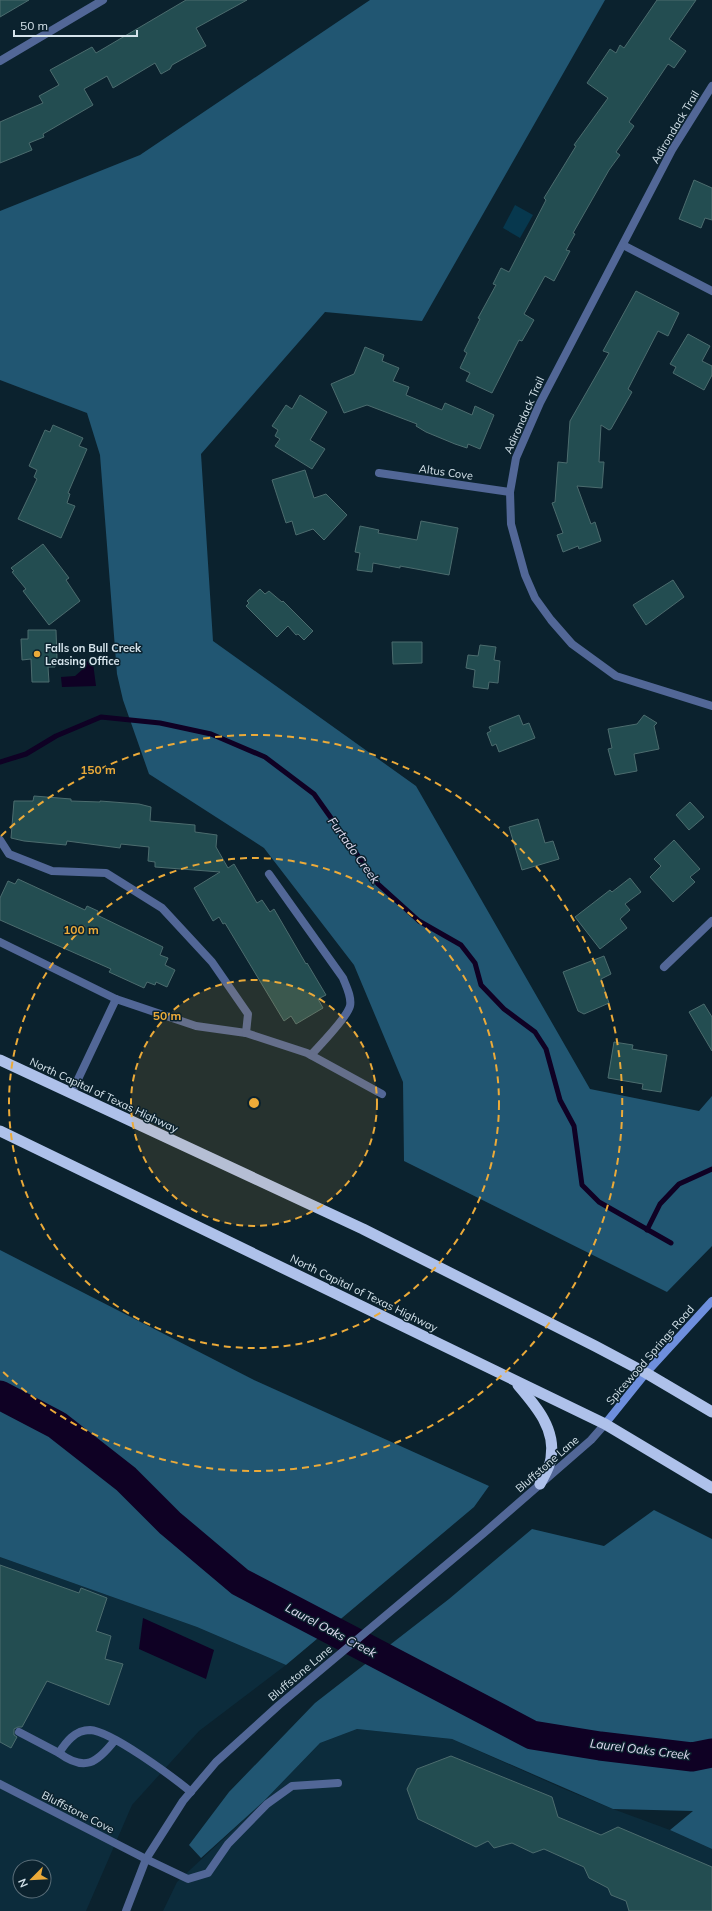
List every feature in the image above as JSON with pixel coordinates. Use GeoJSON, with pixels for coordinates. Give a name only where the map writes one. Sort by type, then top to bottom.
{"type":"FeatureCollection","features":[{"type":"Feature","properties":{"kind":"highway","name":"North Capital of Texas Highway"},"geometry":{"type":"LineString","coordinates":[[0,1060],[363,1229],[646,1373],[712,1412]]}},
{"type":"Feature","properties":{"kind":"highway","name":"North Capital of Texas Highway"},"geometry":{"type":"LineString","coordinates":[[0,1131],[605,1424],[712,1488]]}},
{"type":"Feature","properties":{"kind":"highway"},"geometry":{"type":"LineString","coordinates":[[513,1380],[533,1402],[548,1426],[552,1444],[551,1460],[540,1484]]}},
{"type":"Feature","properties":{"kind":"main road","name":"Spicewood Springs Road"},"geometry":{"type":"LineString","coordinates":[[605,1424],[646,1373],[712,1301]]}},
{"type":"Feature","properties":{"kind":"street"},"geometry":{"type":"LineString","coordinates":[[0,61],[103,0]]}},
{"type":"Feature","properties":{"kind":"street","name":"Adirondack Trail"},"geometry":{"type":"LineString","coordinates":[[712,86],[672,150],[528,429],[516,458],[510,492],[511,524],[525,575],[535,598],[551,620],[572,644],[616,676],[712,706]]}},
{"type":"Feature","properties":{"kind":"street"},"geometry":{"type":"LineString","coordinates":[[623,245],[712,291]]}},
{"type":"Feature","properties":{"kind":"street","name":"Altus Cove"},"geometry":{"type":"LineString","coordinates":[[379,473],[510,492]]}},
{"type":"Feature","properties":{"kind":"street"},"geometry":{"type":"LineString","coordinates":[[0,840],[9,854],[52,871],[106,873],[162,908],[212,962],[248,1014],[246,1034]]}},
{"type":"Feature","properties":{"kind":"street"},"geometry":{"type":"LineString","coordinates":[[270,874],[343,978],[349,994],[350,1005],[344,1017],[311,1055]]}},
{"type":"Feature","properties":{"kind":"street"},"geometry":{"type":"LineString","coordinates":[[664,967],[712,921]]}},
{"type":"Feature","properties":{"kind":"street"},"geometry":{"type":"LineString","coordinates":[[0,942],[116,999],[196,1026],[246,1034],[311,1055],[382,1094]]}},
{"type":"Feature","properties":{"kind":"street"},"geometry":{"type":"LineString","coordinates":[[71,1094],[116,999]]}},
{"type":"Feature","properties":{"kind":"street","name":"Bluffstone Lane"},"geometry":{"type":"LineString","coordinates":[[126,1911],[146,1859],[167,1825],[191,1792],[216,1762],[279,1705],[484,1533],[591,1440],[605,1424]]}},
{"type":"Feature","properties":{"kind":"street"},"geometry":{"type":"LineString","coordinates":[[59,1753],[68,1740],[79,1732],[89,1730],[103,1733],[168,1773],[191,1792]]}},
{"type":"Feature","properties":{"kind":"street"},"geometry":{"type":"LineString","coordinates":[[20,1732],[69,1760],[79,1764],[87,1764],[95,1761],[104,1754],[115,1740]]}},
{"type":"Feature","properties":{"kind":"street","name":"Bluffstone Cove"},"geometry":{"type":"LineString","coordinates":[[0,1784],[188,1879],[208,1873],[228,1844],[267,1804],[292,1786],[338,1783]]}},
{"type":"Feature","properties":{"kind":"shaded area"},"geometry":{"type":"Polygon","coordinates":[[[370,0],[605,0],[422,321],[325,312],[201,454],[213,641],[416,786],[590,1089],[699,1111],[712,1096],[712,1246],[667,1292],[404,1161],[403,1082],[354,965],[264,848],[149,774],[123,700],[117,674],[100,455],[87,413],[0,380],[0,211],[140,155],[370,0]]]}},
{"type":"Feature","properties":{"kind":"shaded area"},"geometry":{"type":"Polygon","coordinates":[[[515,205],[533,215],[520,238],[503,228],[515,205]]]}},
{"type":"Feature","properties":{"kind":"shaded area"},"geometry":{"type":"Polygon","coordinates":[[[89,661],[93,663],[96,686],[62,687],[61,677],[75,676],[83,669],[83,663],[89,661]]]}},
{"type":"Feature","properties":{"kind":"shaded area"},"geometry":{"type":"Polygon","coordinates":[[[0,1250],[254,1380],[489,1486],[474,1507],[286,1665],[197,1627],[0,1557],[0,1250]]]}},
{"type":"Feature","properties":{"kind":"shaded area"},"geometry":{"type":"Polygon","coordinates":[[[654,1510],[712,1539],[712,1849],[670,1830],[693,1811],[613,1809],[452,1739],[357,1729],[320,1743],[264,1801],[201,1858],[189,1845],[229,1792],[315,1703],[449,1599],[532,1529],[604,1546],[654,1510]]]}},
{"type":"Feature","properties":{"kind":"shaded area"},"geometry":{"type":"Polygon","coordinates":[[[0,1557],[197,1627],[286,1665],[199,1731],[132,1805],[86,1911],[0,1911],[0,1557]]]}},
{"type":"Feature","properties":{"kind":"shaded area"},"geometry":{"type":"Polygon","coordinates":[[[143,1618],[214,1650],[206,1679],[139,1649],[143,1618]]]}},
{"type":"Feature","properties":{"kind":"shaded area"},"geometry":{"type":"Polygon","coordinates":[[[357,1729],[452,1739],[564,1789],[670,1830],[712,1849],[712,1911],[163,1911],[177,1882],[264,1801],[320,1743],[357,1729]]]}},
{"type":"Feature","properties":{"kind":"building"},"geometry":{"type":"Polygon","coordinates":[[[0,0],[29,0],[0,17],[0,0]]]}},
{"type":"Feature","properties":{"kind":"building"},"geometry":{"type":"Polygon","coordinates":[[[186,0],[247,0],[196,28],[206,46],[172,65],[170,69],[161,74],[155,63],[113,88],[107,76],[84,89],[93,105],[43,134],[44,137],[29,143],[32,150],[0,163],[0,122],[43,103],[39,96],[59,85],[50,70],[92,47],[96,53],[186,0]]]}},
{"type":"Feature","properties":{"kind":"building"},"geometry":{"type":"Polygon","coordinates":[[[657,0],[696,0],[669,39],[686,51],[674,68],[668,64],[629,122],[634,126],[616,152],[620,155],[609,170],[573,233],[575,234],[566,250],[570,251],[554,281],[545,276],[524,314],[534,320],[522,341],[519,340],[492,393],[466,381],[470,373],[460,368],[467,353],[464,351],[480,319],[478,318],[496,285],[493,284],[501,268],[509,272],[546,200],[544,198],[576,146],[574,145],[608,98],[587,83],[610,49],[616,53],[620,45],[624,48],[657,0]]]}},
{"type":"Feature","properties":{"kind":"building"},"geometry":{"type":"Polygon","coordinates":[[[694,180],[712,188],[712,220],[705,218],[701,228],[679,219],[694,180]]]}},
{"type":"Feature","properties":{"kind":"building"},"geometry":{"type":"Polygon","coordinates":[[[636,291],[679,313],[668,336],[658,331],[628,389],[632,392],[611,429],[609,430],[601,425],[599,462],[604,462],[602,488],[577,486],[591,524],[595,522],[601,541],[579,549],[578,546],[563,552],[557,535],[563,533],[552,503],[555,502],[558,462],[567,463],[570,421],[609,353],[603,351],[636,291]]]}},
{"type":"Feature","properties":{"kind":"building"},"geometry":{"type":"Polygon","coordinates":[[[688,334],[710,346],[702,361],[712,366],[712,375],[704,390],[673,373],[676,367],[670,364],[688,334]]]}},
{"type":"Feature","properties":{"kind":"building"},"geometry":{"type":"Polygon","coordinates":[[[365,347],[384,355],[382,361],[399,368],[393,381],[409,387],[406,395],[442,410],[445,403],[472,415],[475,406],[494,415],[480,449],[468,444],[467,448],[455,444],[426,432],[416,426],[417,424],[367,405],[344,413],[331,384],[354,374],[365,347]]]}},
{"type":"Feature","properties":{"kind":"building"},"geometry":{"type":"Polygon","coordinates":[[[300,395],[327,412],[310,440],[325,449],[312,469],[275,446],[280,439],[275,436],[278,430],[272,426],[286,405],[292,409],[300,395]]]}},
{"type":"Feature","properties":{"kind":"building"},"geometry":{"type":"Polygon","coordinates":[[[53,425],[83,438],[79,446],[87,449],[68,493],[70,494],[67,503],[75,506],[61,538],[18,519],[37,479],[34,477],[37,470],[29,466],[45,430],[50,432],[53,425]]]}},
{"type":"Feature","properties":{"kind":"building"},"geometry":{"type":"Polygon","coordinates":[[[305,470],[314,498],[326,494],[347,515],[324,540],[313,529],[296,535],[292,521],[286,523],[272,480],[305,470]]]}},
{"type":"Feature","properties":{"kind":"building"},"geometry":{"type":"Polygon","coordinates":[[[421,521],[458,528],[449,575],[400,566],[400,568],[373,563],[372,572],[357,570],[360,553],[355,552],[360,526],[379,530],[378,533],[417,540],[421,521]]]}},
{"type":"Feature","properties":{"kind":"building"},"geometry":{"type":"Polygon","coordinates":[[[43,544],[69,578],[66,580],[80,601],[49,625],[23,591],[26,589],[12,572],[14,571],[11,568],[43,544]]]}},
{"type":"Feature","properties":{"kind":"building"},"geometry":{"type":"Polygon","coordinates":[[[673,580],[684,597],[646,625],[633,605],[673,580]]]}},
{"type":"Feature","properties":{"kind":"building"},"geometry":{"type":"Polygon","coordinates":[[[260,589],[265,594],[269,591],[282,602],[283,601],[313,631],[304,640],[298,634],[296,635],[288,626],[277,637],[246,606],[249,603],[247,601],[260,589]]]}},
{"type":"Feature","properties":{"kind":"building","name":"Falls on Bull Creek Leasing Office"},"geometry":{"type":"Polygon","coordinates":[[[28,630],[56,630],[57,659],[55,659],[55,667],[48,667],[49,682],[32,682],[31,659],[22,660],[21,639],[28,639],[28,630]]]}},
{"type":"Feature","properties":{"kind":"building"},"geometry":{"type":"Polygon","coordinates":[[[392,642],[422,642],[422,663],[393,664],[392,642]]]}},
{"type":"Feature","properties":{"kind":"building"},"geometry":{"type":"Polygon","coordinates":[[[480,645],[496,647],[494,660],[500,661],[498,683],[489,682],[488,689],[473,687],[475,670],[466,668],[468,655],[478,656],[480,645]]]}},
{"type":"Feature","properties":{"kind":"building"},"geometry":{"type":"Polygon","coordinates":[[[519,715],[523,725],[529,723],[535,738],[499,752],[496,744],[492,746],[487,733],[491,731],[489,727],[519,715]]]}},
{"type":"Feature","properties":{"kind":"building"},"geometry":{"type":"Polygon","coordinates":[[[644,715],[657,723],[654,726],[659,749],[634,754],[637,771],[615,775],[608,749],[612,748],[608,729],[637,724],[644,715]]]}},
{"type":"Feature","properties":{"kind":"building"},"geometry":{"type":"Polygon","coordinates":[[[34,796],[71,799],[71,801],[100,801],[139,804],[151,807],[150,821],[195,825],[195,832],[217,835],[216,847],[228,868],[234,864],[257,903],[262,900],[270,912],[274,909],[326,995],[318,999],[323,1008],[296,1024],[291,1016],[284,1021],[225,923],[223,924],[219,917],[213,921],[194,888],[220,872],[155,867],[155,862],[148,861],[149,847],[121,844],[120,848],[67,841],[66,845],[24,841],[11,838],[14,801],[33,801],[34,796]]]}},
{"type":"Feature","properties":{"kind":"building"},"geometry":{"type":"Polygon","coordinates":[[[690,802],[704,817],[689,830],[676,815],[690,802]]]}},
{"type":"Feature","properties":{"kind":"building"},"geometry":{"type":"Polygon","coordinates":[[[538,819],[545,843],[553,841],[559,859],[522,870],[509,827],[538,819]]]}},
{"type":"Feature","properties":{"kind":"building"},"geometry":{"type":"Polygon","coordinates":[[[674,840],[700,869],[690,877],[695,882],[673,902],[650,877],[661,866],[654,859],[674,840]]]}},
{"type":"Feature","properties":{"kind":"building"},"geometry":{"type":"Polygon","coordinates":[[[630,878],[641,892],[625,904],[630,910],[620,919],[627,928],[600,949],[575,917],[610,890],[612,892],[630,878]]]}},
{"type":"Feature","properties":{"kind":"building"},"geometry":{"type":"Polygon","coordinates":[[[18,879],[85,910],[87,906],[98,911],[97,915],[163,947],[160,955],[168,958],[165,965],[175,970],[167,987],[156,982],[155,985],[147,982],[144,988],[109,972],[111,969],[0,920],[0,898],[8,881],[15,884],[18,879]]]}},
{"type":"Feature","properties":{"kind":"building"},"geometry":{"type":"Polygon","coordinates":[[[604,956],[611,974],[601,979],[609,1003],[584,1014],[578,1011],[563,972],[604,956]]]}},
{"type":"Feature","properties":{"kind":"building"},"geometry":{"type":"Polygon","coordinates":[[[704,1004],[712,1017],[712,1051],[689,1012],[704,1004]]]}},
{"type":"Feature","properties":{"kind":"building"},"geometry":{"type":"Polygon","coordinates":[[[614,1042],[633,1045],[632,1049],[667,1055],[661,1092],[642,1089],[643,1084],[608,1078],[614,1042]]]}},
{"type":"Feature","properties":{"kind":"building"},"geometry":{"type":"Polygon","coordinates":[[[0,1565],[79,1593],[81,1588],[107,1598],[96,1631],[111,1636],[105,1659],[123,1664],[109,1705],[47,1681],[22,1727],[14,1729],[14,1735],[17,1737],[11,1748],[0,1742],[0,1565]]]}},
{"type":"Feature","properties":{"kind":"building"},"geometry":{"type":"Polygon","coordinates":[[[451,1756],[552,1797],[558,1817],[601,1835],[618,1827],[712,1867],[712,1911],[629,1911],[626,1901],[611,1895],[608,1888],[589,1878],[584,1867],[544,1849],[533,1853],[512,1843],[494,1848],[488,1841],[476,1847],[418,1819],[407,1789],[417,1769],[451,1756]]]}},
{"type":"Feature","properties":{"kind":"waterway","name":"Furtado Creek"},"geometry":{"type":"LineString","coordinates":[[0,762],[26,754],[56,736],[101,717],[160,723],[211,734],[265,757],[314,794],[378,884],[419,921],[461,945],[475,963],[481,985],[504,1009],[535,1032],[546,1049],[560,1100],[574,1126],[582,1185],[599,1202],[671,1243]]}},
{"type":"Feature","properties":{"kind":"waterway"},"geometry":{"type":"LineString","coordinates":[[647,1230],[660,1204],[679,1184],[712,1169]]}},
{"type":"Feature","properties":{"kind":"waterway","name":"Laurel Oaks Creek"},"geometry":{"type":"LineString","coordinates":[[0,1395],[57,1425],[126,1479],[170,1523],[240,1582],[532,1735],[600,1746],[692,1757],[712,1753]]}},
{"type":"Feature","properties":{"kind":"place","name":"Falls on Bull Creek Leasing Office"},"geometry":{"type":"Point","coordinates":[37,654]}}]}
